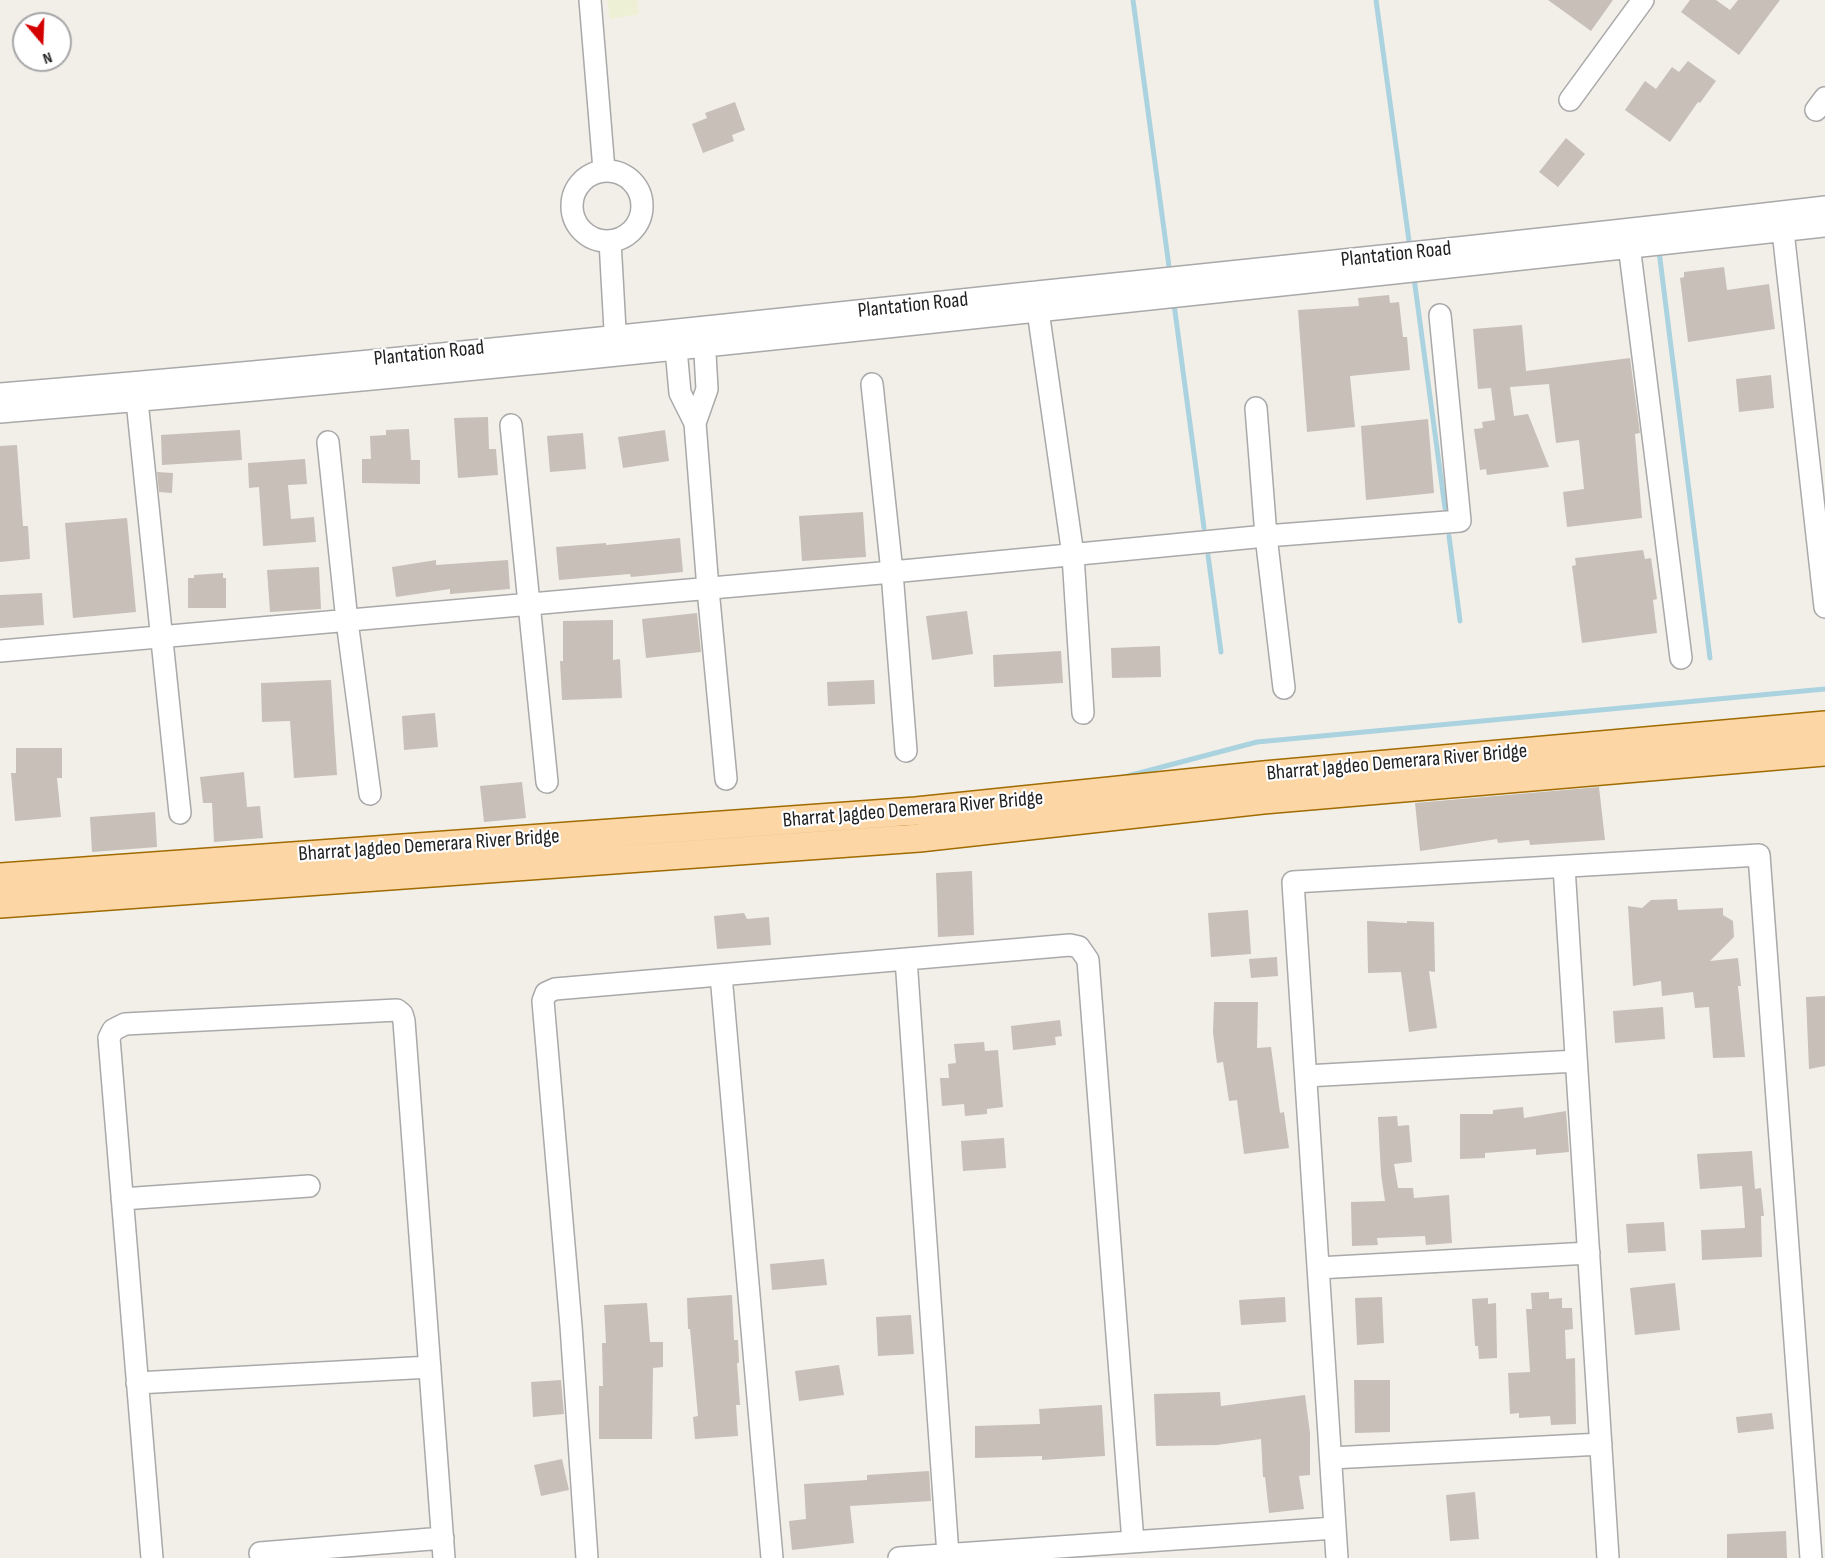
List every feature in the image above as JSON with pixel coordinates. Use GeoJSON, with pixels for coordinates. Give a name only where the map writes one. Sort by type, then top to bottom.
{"type":"FeatureCollection","features":[{"type":"Feature","properties":{"kind":"main road","name":"Bharrat Jagdeo Demerara River Bridge"},"geometry":{"type":"LineString","coordinates":[[0,877],[927,811],[1264,775],[1825,725]]}},
{"type":"Feature","properties":{"kind":"main road","name":"Bharrat Jagdeo Demerara River Bridge"},"geometry":{"type":"LineString","coordinates":[[0,904],[919,838],[1263,800],[1825,752]]}},
{"type":"Feature","properties":{"kind":"street"},"geometry":{"type":"LineString","coordinates":[[590,0],[604,171]]}},
{"type":"Feature","properties":{"kind":"street"},"geometry":{"type":"LineString","coordinates":[[1570,100],[1643,0]]}},
{"type":"Feature","properties":{"kind":"street"},"geometry":{"type":"LineString","coordinates":[[604,171],[614,171],[630,179],[640,194],[642,203],[639,221],[634,228],[619,239],[610,241],[601,241],[584,233],[574,218],[572,209],[572,200],[580,183],[595,172],[604,171]]}},
{"type":"Feature","properties":{"kind":"street","name":"Plantation Road"},"geometry":{"type":"LineString","coordinates":[[0,394],[1038,311],[1629,240],[1825,207]]}},
{"type":"Feature","properties":{"kind":"street","name":"Plantation Road"},"geometry":{"type":"LineString","coordinates":[[705,338],[1629,240],[1783,231],[1825,226]]}},
{"type":"Feature","properties":{"kind":"street"},"geometry":{"type":"LineString","coordinates":[[1783,231],[1825,607]]}},
{"type":"Feature","properties":{"kind":"street"},"geometry":{"type":"LineString","coordinates":[[1629,240],[1682,658]]}},
{"type":"Feature","properties":{"kind":"street"},"geometry":{"type":"LineString","coordinates":[[610,241],[616,345]]}},
{"type":"Feature","properties":{"kind":"street"},"geometry":{"type":"LineString","coordinates":[[1038,311],[1073,555],[1083,713]]}},
{"type":"Feature","properties":{"kind":"street"},"geometry":{"type":"LineString","coordinates":[[0,651],[708,589],[1266,536],[1460,521],[1440,315]]}},
{"type":"Feature","properties":{"kind":"street"},"geometry":{"type":"LineString","coordinates":[[695,423],[707,389],[705,338]]}},
{"type":"Feature","properties":{"kind":"street"},"geometry":{"type":"LineString","coordinates":[[675,340],[680,393],[695,423],[726,779]]}},
{"type":"Feature","properties":{"kind":"street","name":"Plantation Road"},"geometry":{"type":"LineString","coordinates":[[0,412],[137,401],[616,345]]}},
{"type":"Feature","properties":{"kind":"street"},"geometry":{"type":"LineString","coordinates":[[872,384],[892,572],[906,751]]}},
{"type":"Feature","properties":{"kind":"street"},"geometry":{"type":"LineString","coordinates":[[137,401],[180,813]]}},
{"type":"Feature","properties":{"kind":"street"},"geometry":{"type":"LineString","coordinates":[[1256,408],[1266,536],[1284,688]]}},
{"type":"Feature","properties":{"kind":"street"},"geometry":{"type":"LineString","coordinates":[[511,425],[547,782]]}},
{"type":"Feature","properties":{"kind":"street"},"geometry":{"type":"LineString","coordinates":[[328,442],[347,621],[370,794]]}},
{"type":"Feature","properties":{"kind":"street"},"geometry":{"type":"LineString","coordinates":[[1337,1558],[1293,882],[1759,855],[1811,1558]]}},
{"type":"Feature","properties":{"kind":"street"},"geometry":{"type":"LineString","coordinates":[[1564,867],[1608,1558]]}},
{"type":"Feature","properties":{"kind":"street"},"geometry":{"type":"LineString","coordinates":[[587,1558],[570,1314],[543,1001],[546,993],[555,989],[1070,945],[1080,947],[1088,960],[1133,1542]]}},
{"type":"Feature","properties":{"kind":"street"},"geometry":{"type":"LineString","coordinates":[[906,959],[948,1555]]}},
{"type":"Feature","properties":{"kind":"street"},"geometry":{"type":"LineString","coordinates":[[721,975],[772,1558]]}},
{"type":"Feature","properties":{"kind":"street"},"geometry":{"type":"LineString","coordinates":[[152,1558],[109,1038],[113,1030],[125,1024],[397,1010],[402,1014],[404,1021],[444,1548],[260,1553]]}},
{"type":"Feature","properties":{"kind":"street"},"geometry":{"type":"LineString","coordinates":[[1306,1076],[1576,1061]]}},
{"type":"Feature","properties":{"kind":"street"},"geometry":{"type":"LineString","coordinates":[[122,1199],[309,1186]]}},
{"type":"Feature","properties":{"kind":"street"},"geometry":{"type":"LineString","coordinates":[[1318,1268],[1589,1252]]}},
{"type":"Feature","properties":{"kind":"street"},"geometry":{"type":"LineString","coordinates":[[138,1383],[430,1367]]}},
{"type":"Feature","properties":{"kind":"street"},"geometry":{"type":"LineString","coordinates":[[1330,1458],[1601,1444]]}},
{"type":"Feature","properties":{"kind":"street"},"geometry":{"type":"LineString","coordinates":[[900,1558],[1335,1528]]}},
{"type":"Feature","properties":{"kind":"green space"},"geometry":{"type":"Polygon","coordinates":[[[607,0],[637,0],[639,14],[610,19],[607,0]]]}},
{"type":"Feature","properties":{"kind":"building"},"geometry":{"type":"Polygon","coordinates":[[[1548,0],[1613,0],[1591,31],[1548,0]]]}},
{"type":"Feature","properties":{"kind":"building"},"geometry":{"type":"Polygon","coordinates":[[[1690,0],[1716,0],[1730,10],[1738,0],[1780,0],[1739,55],[1681,12],[1690,0]]]}},
{"type":"Feature","properties":{"kind":"building"},"geometry":{"type":"Polygon","coordinates":[[[1688,61],[1716,81],[1670,142],[1625,110],[1645,81],[1656,89],[1672,67],[1679,72],[1688,61]]]}},
{"type":"Feature","properties":{"kind":"building"},"geometry":{"type":"Polygon","coordinates":[[[735,102],[745,130],[732,135],[734,141],[703,153],[692,124],[707,118],[705,113],[735,102]]]}},
{"type":"Feature","properties":{"kind":"building"},"geometry":{"type":"Polygon","coordinates":[[[1566,138],[1585,154],[1558,187],[1539,172],[1566,138]]]}},
{"type":"Feature","properties":{"kind":"building"},"geometry":{"type":"Polygon","coordinates":[[[1724,267],[1727,290],[1769,284],[1775,329],[1688,342],[1680,278],[1684,277],[1684,272],[1724,267]]]}},
{"type":"Feature","properties":{"kind":"building"},"geometry":{"type":"Polygon","coordinates":[[[1389,295],[1390,303],[1399,302],[1403,337],[1407,337],[1410,370],[1350,376],[1355,427],[1307,432],[1298,310],[1359,306],[1358,298],[1389,295]]]}},
{"type":"Feature","properties":{"kind":"building"},"geometry":{"type":"Polygon","coordinates":[[[1522,325],[1526,371],[1630,358],[1640,433],[1635,434],[1642,518],[1567,527],[1563,492],[1584,489],[1579,440],[1556,443],[1549,384],[1510,387],[1514,416],[1528,414],[1549,467],[1487,475],[1486,469],[1480,470],[1474,429],[1483,428],[1482,422],[1495,420],[1491,388],[1478,389],[1473,329],[1522,325]]]}},
{"type":"Feature","properties":{"kind":"building"},"geometry":{"type":"Polygon","coordinates":[[[1771,375],[1774,408],[1739,412],[1736,379],[1771,375]]]}},
{"type":"Feature","properties":{"kind":"building"},"geometry":{"type":"Polygon","coordinates":[[[488,417],[489,449],[496,449],[498,475],[458,478],[454,418],[488,417]]]}},
{"type":"Feature","properties":{"kind":"building"},"geometry":{"type":"Polygon","coordinates":[[[1428,419],[1434,493],[1366,500],[1361,426],[1428,419]]]}},
{"type":"Feature","properties":{"kind":"building"},"geometry":{"type":"Polygon","coordinates":[[[409,429],[411,460],[420,460],[420,484],[362,483],[362,459],[371,459],[370,436],[386,435],[386,430],[409,429]]]}},
{"type":"Feature","properties":{"kind":"building"},"geometry":{"type":"Polygon","coordinates":[[[240,430],[242,460],[162,465],[161,435],[240,430]]]}},
{"type":"Feature","properties":{"kind":"building"},"geometry":{"type":"Polygon","coordinates":[[[665,430],[669,461],[623,468],[618,437],[665,430]]]}},
{"type":"Feature","properties":{"kind":"building"},"geometry":{"type":"Polygon","coordinates":[[[583,433],[586,469],[550,472],[547,436],[583,433]]]}},
{"type":"Feature","properties":{"kind":"building"},"geometry":{"type":"Polygon","coordinates":[[[17,445],[23,526],[28,526],[30,559],[0,562],[0,446],[17,445]]]}},
{"type":"Feature","properties":{"kind":"building"},"geometry":{"type":"Polygon","coordinates":[[[305,459],[307,484],[288,485],[291,519],[314,517],[316,542],[263,546],[259,487],[249,488],[248,463],[305,459]]]}},
{"type":"Feature","properties":{"kind":"building"},"geometry":{"type":"Polygon","coordinates":[[[157,472],[173,473],[172,493],[159,492],[157,472]]]}},
{"type":"Feature","properties":{"kind":"building"},"geometry":{"type":"Polygon","coordinates":[[[863,512],[866,557],[802,561],[799,516],[863,512]]]}},
{"type":"Feature","properties":{"kind":"building"},"geometry":{"type":"Polygon","coordinates":[[[127,518],[136,612],[73,618],[65,523],[127,518]]]}},
{"type":"Feature","properties":{"kind":"building"},"geometry":{"type":"Polygon","coordinates":[[[680,538],[683,572],[559,580],[556,547],[680,538]]]}},
{"type":"Feature","properties":{"kind":"building"},"geometry":{"type":"Polygon","coordinates":[[[1643,550],[1645,559],[1651,558],[1657,599],[1653,600],[1657,633],[1582,643],[1572,566],[1576,565],[1575,558],[1643,550]]]}},
{"type":"Feature","properties":{"kind":"building"},"geometry":{"type":"Polygon","coordinates":[[[436,560],[436,565],[508,560],[510,589],[450,594],[450,589],[396,597],[392,567],[436,560]]]}},
{"type":"Feature","properties":{"kind":"building"},"geometry":{"type":"Polygon","coordinates":[[[319,567],[321,609],[270,612],[267,570],[319,567]]]}},
{"type":"Feature","properties":{"kind":"building"},"geometry":{"type":"Polygon","coordinates":[[[223,573],[223,578],[226,578],[226,608],[188,608],[188,578],[194,578],[194,575],[223,573]]]}},
{"type":"Feature","properties":{"kind":"building"},"geometry":{"type":"Polygon","coordinates":[[[42,593],[44,625],[0,628],[0,595],[42,593]]]}},
{"type":"Feature","properties":{"kind":"building"},"geometry":{"type":"Polygon","coordinates":[[[967,611],[973,654],[932,660],[926,616],[967,611]]]}},
{"type":"Feature","properties":{"kind":"building"},"geometry":{"type":"Polygon","coordinates":[[[697,613],[701,652],[646,658],[642,619],[697,613]]]}},
{"type":"Feature","properties":{"kind":"building"},"geometry":{"type":"Polygon","coordinates":[[[613,620],[613,660],[620,659],[622,698],[562,700],[560,661],[563,661],[563,621],[613,620]]]}},
{"type":"Feature","properties":{"kind":"building"},"geometry":{"type":"Polygon","coordinates":[[[1160,646],[1161,677],[1112,678],[1111,648],[1160,646]]]}},
{"type":"Feature","properties":{"kind":"building"},"geometry":{"type":"Polygon","coordinates":[[[1061,651],[1063,683],[994,687],[993,655],[1061,651]]]}},
{"type":"Feature","properties":{"kind":"building"},"geometry":{"type":"Polygon","coordinates":[[[331,680],[337,775],[294,778],[290,721],[262,722],[261,683],[331,680]]]}},
{"type":"Feature","properties":{"kind":"building"},"geometry":{"type":"Polygon","coordinates":[[[874,680],[875,704],[828,706],[827,682],[874,680]]]}},
{"type":"Feature","properties":{"kind":"building"},"geometry":{"type":"Polygon","coordinates":[[[435,713],[438,747],[404,750],[402,716],[435,713]]]}},
{"type":"Feature","properties":{"kind":"building"},"geometry":{"type":"Polygon","coordinates":[[[16,748],[62,748],[62,778],[57,778],[61,817],[15,821],[11,773],[16,773],[16,748]]]}},
{"type":"Feature","properties":{"kind":"building"},"geometry":{"type":"Polygon","coordinates":[[[244,772],[247,807],[260,806],[263,838],[214,842],[212,803],[203,803],[200,777],[244,772]]]}},
{"type":"Feature","properties":{"kind":"building"},"geometry":{"type":"Polygon","coordinates":[[[522,782],[526,818],[484,822],[480,786],[522,782]]]}},
{"type":"Feature","properties":{"kind":"building"},"geometry":{"type":"Polygon","coordinates":[[[1599,787],[1605,840],[1530,845],[1529,840],[1498,843],[1497,839],[1420,851],[1415,803],[1599,787]]]}},
{"type":"Feature","properties":{"kind":"building"},"geometry":{"type":"Polygon","coordinates":[[[155,812],[157,847],[92,852],[90,817],[155,812]]]}},
{"type":"Feature","properties":{"kind":"building"},"geometry":{"type":"Polygon","coordinates":[[[972,871],[974,935],[938,937],[936,873],[972,871]]]}},
{"type":"Feature","properties":{"kind":"building"},"geometry":{"type":"Polygon","coordinates":[[[1677,899],[1678,910],[1723,908],[1723,915],[1733,921],[1734,937],[1710,961],[1738,958],[1741,986],[1738,986],[1745,1057],[1713,1058],[1709,1007],[1695,1008],[1693,992],[1662,996],[1661,981],[1633,986],[1628,906],[1642,908],[1651,900],[1677,899]]]}},
{"type":"Feature","properties":{"kind":"building"},"geometry":{"type":"Polygon","coordinates":[[[1248,910],[1251,954],[1211,957],[1208,913],[1248,910]]]}},
{"type":"Feature","properties":{"kind":"building"},"geometry":{"type":"Polygon","coordinates":[[[744,913],[747,919],[769,917],[771,945],[717,949],[714,916],[744,913]]]}},
{"type":"Feature","properties":{"kind":"building"},"geometry":{"type":"Polygon","coordinates":[[[1367,921],[1434,922],[1435,972],[1429,971],[1437,1028],[1409,1032],[1401,972],[1368,973],[1367,921]]]}},
{"type":"Feature","properties":{"kind":"building"},"geometry":{"type":"Polygon","coordinates":[[[1277,957],[1278,976],[1251,978],[1249,959],[1277,957]]]}},
{"type":"Feature","properties":{"kind":"building"},"geometry":{"type":"Polygon","coordinates":[[[1825,996],[1825,1066],[1809,1069],[1806,997],[1825,996]]]}},
{"type":"Feature","properties":{"kind":"building"},"geometry":{"type":"Polygon","coordinates":[[[1214,1002],[1258,1002],[1257,1048],[1271,1047],[1280,1113],[1284,1112],[1289,1148],[1244,1154],[1237,1100],[1229,1101],[1223,1062],[1217,1063],[1213,1033],[1214,1002]]]}},
{"type":"Feature","properties":{"kind":"building"},"geometry":{"type":"Polygon","coordinates":[[[1663,1007],[1665,1039],[1615,1043],[1613,1011],[1663,1007]]]}},
{"type":"Feature","properties":{"kind":"building"},"geometry":{"type":"Polygon","coordinates":[[[1060,1020],[1062,1036],[1055,1037],[1056,1045],[1013,1050],[1011,1026],[1060,1020]]]}},
{"type":"Feature","properties":{"kind":"building"},"geometry":{"type":"Polygon","coordinates":[[[984,1042],[985,1051],[998,1050],[1003,1107],[987,1109],[987,1114],[965,1116],[964,1104],[942,1106],[940,1078],[949,1078],[948,1064],[956,1063],[954,1044],[984,1042]]]}},
{"type":"Feature","properties":{"kind":"building"},"geometry":{"type":"Polygon","coordinates":[[[1523,1107],[1524,1118],[1566,1111],[1569,1152],[1536,1155],[1536,1149],[1485,1153],[1485,1158],[1460,1159],[1460,1114],[1493,1114],[1493,1110],[1523,1107]]]}},
{"type":"Feature","properties":{"kind":"building"},"geometry":{"type":"Polygon","coordinates":[[[1397,1116],[1398,1126],[1409,1125],[1412,1162],[1394,1164],[1398,1188],[1413,1188],[1414,1198],[1449,1195],[1452,1243],[1426,1245],[1425,1236],[1377,1238],[1378,1245],[1352,1246],[1351,1202],[1385,1201],[1378,1117],[1397,1116]]]}},
{"type":"Feature","properties":{"kind":"building"},"geometry":{"type":"Polygon","coordinates":[[[1004,1138],[1006,1168],[963,1171],[961,1141],[1004,1138]]]}},
{"type":"Feature","properties":{"kind":"building"},"geometry":{"type":"Polygon","coordinates":[[[1752,1151],[1755,1189],[1761,1188],[1764,1216],[1761,1216],[1762,1257],[1702,1260],[1701,1230],[1745,1228],[1742,1186],[1700,1189],[1697,1154],[1752,1151]]]}},
{"type":"Feature","properties":{"kind":"building"},"geometry":{"type":"Polygon","coordinates":[[[1664,1222],[1666,1251],[1628,1253],[1626,1224],[1664,1222]]]}},
{"type":"Feature","properties":{"kind":"building"},"geometry":{"type":"Polygon","coordinates":[[[824,1259],[827,1285],[772,1290],[770,1264],[824,1259]]]}},
{"type":"Feature","properties":{"kind":"building"},"geometry":{"type":"Polygon","coordinates":[[[1675,1283],[1680,1330],[1635,1335],[1630,1288],[1675,1283]]]}},
{"type":"Feature","properties":{"kind":"building"},"geometry":{"type":"Polygon","coordinates":[[[1549,1292],[1549,1299],[1562,1298],[1562,1308],[1572,1308],[1573,1329],[1565,1330],[1566,1359],[1575,1358],[1576,1424],[1551,1425],[1550,1416],[1519,1418],[1519,1413],[1510,1414],[1508,1373],[1530,1372],[1526,1309],[1532,1309],[1531,1293],[1549,1292]]]}},
{"type":"Feature","properties":{"kind":"building"},"geometry":{"type":"Polygon","coordinates":[[[732,1295],[734,1340],[738,1340],[739,1363],[737,1363],[740,1405],[736,1405],[738,1436],[695,1439],[693,1417],[698,1416],[690,1329],[688,1329],[687,1298],[732,1295]]]}},
{"type":"Feature","properties":{"kind":"building"},"geometry":{"type":"Polygon","coordinates":[[[1285,1297],[1286,1322],[1241,1325],[1239,1300],[1285,1297]]]}},
{"type":"Feature","properties":{"kind":"building"},"geometry":{"type":"Polygon","coordinates":[[[1382,1297],[1384,1343],[1357,1345],[1355,1298],[1382,1297]]]}},
{"type":"Feature","properties":{"kind":"building"},"geometry":{"type":"Polygon","coordinates":[[[1488,1298],[1488,1304],[1496,1303],[1497,1358],[1479,1359],[1478,1346],[1475,1346],[1472,1299],[1488,1298]]]}},
{"type":"Feature","properties":{"kind":"building"},"geometry":{"type":"Polygon","coordinates":[[[647,1303],[650,1342],[663,1342],[663,1367],[653,1368],[652,1439],[599,1439],[599,1386],[603,1386],[602,1343],[606,1343],[604,1305],[647,1303]]]}},
{"type":"Feature","properties":{"kind":"building"},"geometry":{"type":"Polygon","coordinates":[[[911,1315],[914,1354],[878,1356],[876,1317],[911,1315]]]}},
{"type":"Feature","properties":{"kind":"building"},"geometry":{"type":"Polygon","coordinates":[[[839,1365],[844,1395],[799,1401],[795,1371],[839,1365]]]}},
{"type":"Feature","properties":{"kind":"building"},"geometry":{"type":"Polygon","coordinates":[[[561,1380],[564,1414],[533,1417],[531,1382],[561,1380]]]}},
{"type":"Feature","properties":{"kind":"building"},"geometry":{"type":"Polygon","coordinates":[[[1354,1380],[1390,1380],[1390,1432],[1355,1433],[1354,1380]]]}},
{"type":"Feature","properties":{"kind":"building"},"geometry":{"type":"Polygon","coordinates":[[[1220,1392],[1221,1406],[1305,1395],[1310,1433],[1310,1475],[1299,1476],[1304,1509],[1269,1513],[1265,1477],[1263,1477],[1261,1439],[1217,1445],[1156,1446],[1154,1394],[1220,1392]]]}},
{"type":"Feature","properties":{"kind":"building"},"geometry":{"type":"Polygon","coordinates":[[[1102,1405],[1105,1456],[1042,1460],[1042,1456],[975,1458],[975,1426],[1040,1424],[1039,1409],[1102,1405]]]}},
{"type":"Feature","properties":{"kind":"building"},"geometry":{"type":"Polygon","coordinates":[[[1772,1413],[1774,1429],[1738,1433],[1736,1417],[1772,1413]]]}},
{"type":"Feature","properties":{"kind":"building"},"geometry":{"type":"Polygon","coordinates":[[[562,1459],[569,1490],[541,1496],[534,1465],[562,1459]]]}},
{"type":"Feature","properties":{"kind":"building"},"geometry":{"type":"Polygon","coordinates":[[[929,1471],[931,1501],[850,1506],[854,1543],[792,1550],[789,1521],[806,1519],[804,1484],[867,1480],[867,1475],[929,1471]]]}},
{"type":"Feature","properties":{"kind":"building"},"geometry":{"type":"Polygon","coordinates":[[[1475,1492],[1479,1539],[1450,1541],[1446,1495],[1475,1492]]]}},
{"type":"Feature","properties":{"kind":"building"},"geometry":{"type":"Polygon","coordinates":[[[1786,1531],[1787,1558],[1727,1558],[1727,1534],[1786,1531]]]}},
{"type":"Feature","properties":{"kind":"waterway"},"geometry":{"type":"LineString","coordinates":[[1133,0],[1170,274]]}},
{"type":"Feature","properties":{"kind":"waterway"},"geometry":{"type":"LineString","coordinates":[[1376,0],[1410,248]]}},
{"type":"Feature","properties":{"kind":"waterway"},"geometry":{"type":"LineString","coordinates":[[1659,251],[1710,658]]}},
{"type":"Feature","properties":{"kind":"waterway"},"geometry":{"type":"LineString","coordinates":[[1414,278],[1445,508]]}},
{"type":"Feature","properties":{"kind":"waterway"},"geometry":{"type":"LineString","coordinates":[[1174,304],[1204,528]]}},
{"type":"Feature","properties":{"kind":"waterway"},"geometry":{"type":"LineString","coordinates":[[1449,536],[1460,621]]}},
{"type":"Feature","properties":{"kind":"waterway"},"geometry":{"type":"LineString","coordinates":[[1208,555],[1221,652]]}},
{"type":"Feature","properties":{"kind":"waterway"},"geometry":{"type":"LineString","coordinates":[[1124,777],[1257,742],[1825,689]]}}]}
